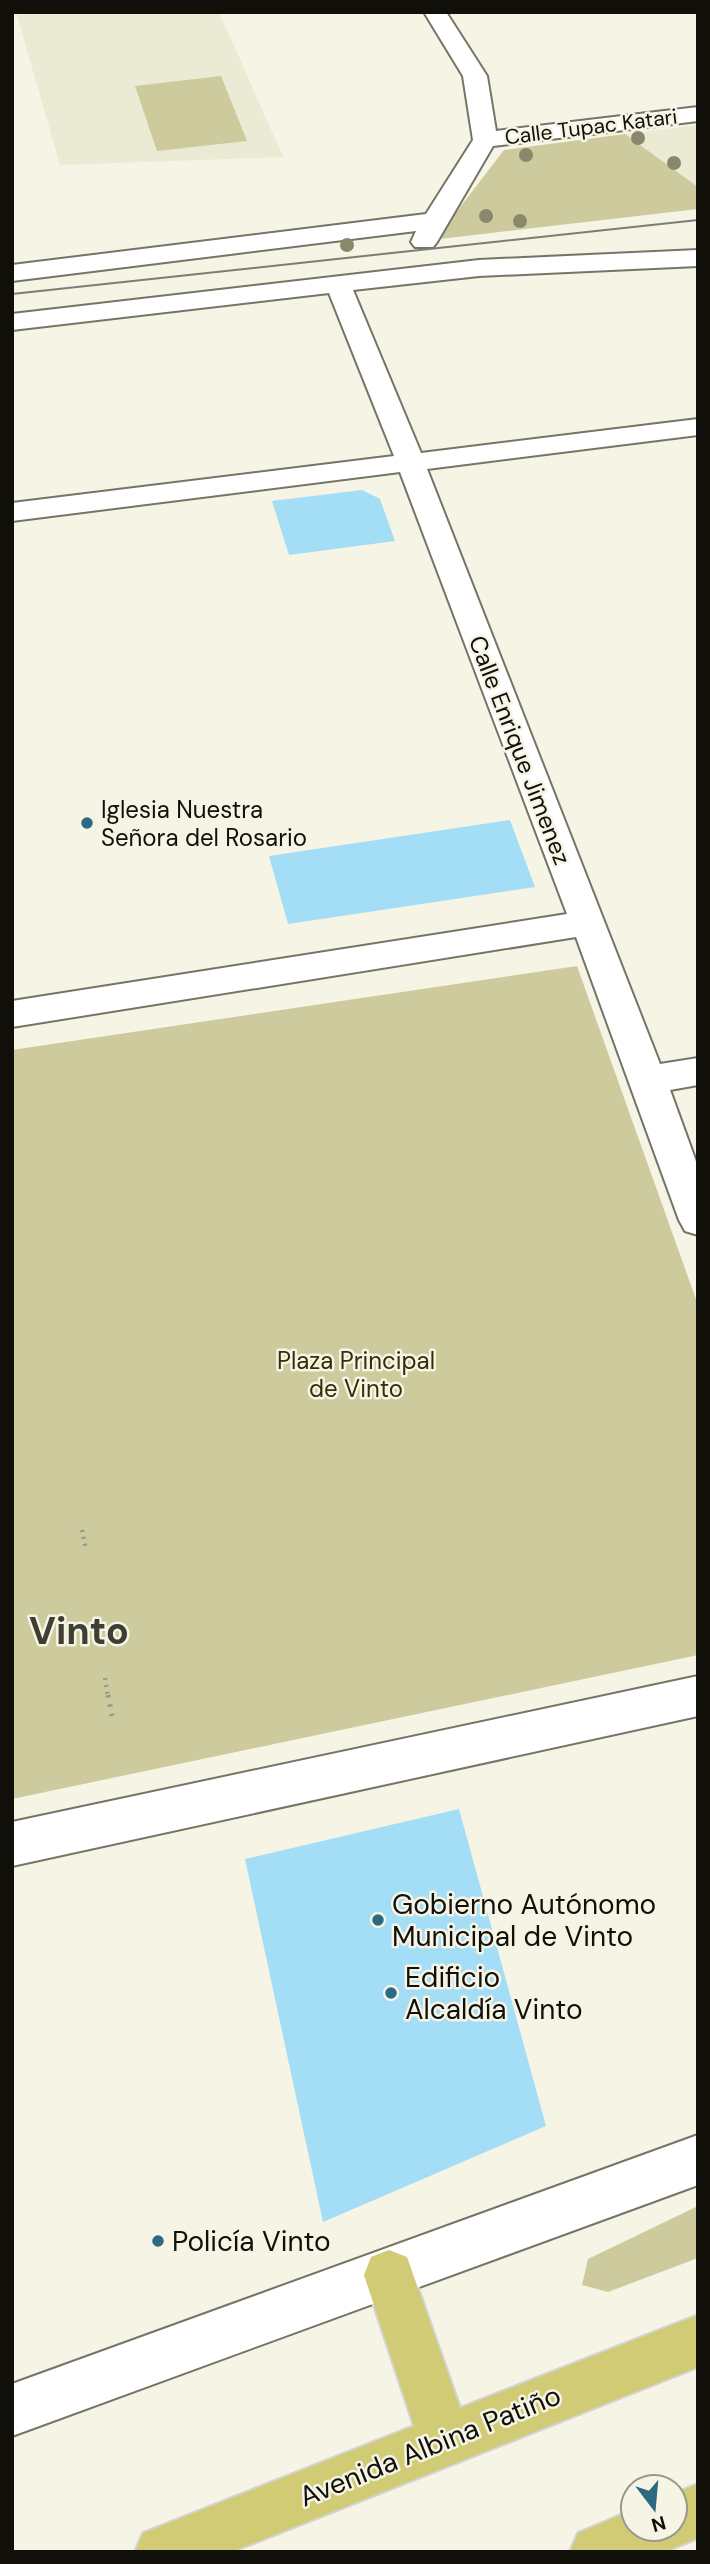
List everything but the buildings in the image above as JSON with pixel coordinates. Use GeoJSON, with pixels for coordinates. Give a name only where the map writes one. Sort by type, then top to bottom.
{"type":"FeatureCollection","features":[{"type":"Feature","properties":{"kind":"highway"},"geometry":{"type":"LineString","coordinates":[[389,2275],[444,2440]]}},
{"type":"Feature","properties":{"kind":"highway","name":"Avenida Albina Patiño"},"geometry":{"type":"LineString","coordinates":[[162,2552],[698,2341]]}},
{"type":"Feature","properties":{"kind":"highway"},"geometry":{"type":"LineString","coordinates":[[597,2552],[619,2543]]}},
{"type":"Feature","properties":{"kind":"street"},"geometry":{"type":"LineString","coordinates":[[435,12],[475,76],[485,140],[423,239],[441,272]]}},
{"type":"Feature","properties":{"kind":"street","name":"Calle Tupac Katari"},"geometry":{"type":"LineString","coordinates":[[485,140],[698,114]]}},
{"type":"Feature","properties":{"kind":"street"},"geometry":{"type":"LineString","coordinates":[[12,273],[432,221]]}},
{"type":"Feature","properties":{"kind":"street"},"geometry":{"type":"LineString","coordinates":[[12,322],[337,282],[441,272],[698,258]]}},
{"type":"Feature","properties":{"kind":"street","name":"Calle Enrique Jimenez"},"geometry":{"type":"LineString","coordinates":[[337,282],[411,463],[648,1080],[698,1220]]}},
{"type":"Feature","properties":{"kind":"street"},"geometry":{"type":"LineString","coordinates":[[12,512],[698,427]]}},
{"type":"Feature","properties":{"kind":"street"},"geometry":{"type":"LineString","coordinates":[[12,1014],[586,923]]}},
{"type":"Feature","properties":{"kind":"street"},"geometry":{"type":"LineString","coordinates":[[648,1080],[698,1072]]}},
{"type":"Feature","properties":{"kind":"street"},"geometry":{"type":"LineString","coordinates":[[12,1844],[698,1696]]}},
{"type":"Feature","properties":{"kind":"street"},"geometry":{"type":"LineString","coordinates":[[12,2410],[389,2275],[698,2160]]}},
{"type":"Feature","properties":{"kind":"path"},"geometry":{"type":"LineString","coordinates":[[82,1531],[86,1550]]}},
{"type":"Feature","properties":{"kind":"path"},"geometry":{"type":"LineString","coordinates":[[105,1678],[112,1716]]}},
{"type":"Feature","properties":{"kind":"shaded area"},"geometry":{"type":"Polygon","coordinates":[[[16,12],[219,12],[283,157],[60,165],[16,12]]]}},
{"type":"Feature","properties":{"kind":"shaded area"},"geometry":{"type":"Polygon","coordinates":[[[698,125],[698,187],[625,134],[698,125]]]}},
{"type":"Feature","properties":{"kind":"green space"},"geometry":{"type":"Polygon","coordinates":[[[221,76],[247,141],[157,151],[135,86],[221,76]]]}},
{"type":"Feature","properties":{"kind":"green space"},"geometry":{"type":"Polygon","coordinates":[[[625,134],[698,187],[698,209],[440,239],[451,219],[504,150],[625,134]]]}},
{"type":"Feature","properties":{"kind":"green space","name":"Plaza Principal de Vinto"},"geometry":{"type":"Polygon","coordinates":[[[577,966],[698,1305],[698,1655],[12,1799],[12,1050],[577,966]]]}},
{"type":"Feature","properties":{"kind":"green space"},"geometry":{"type":"Polygon","coordinates":[[[698,2206],[698,2258],[608,2292],[582,2285],[588,2259],[698,2206]]]}},
{"type":"Feature","properties":{"kind":"tram line"},"geometry":{"type":"LineString","coordinates":[[12,294],[698,220]]}},
{"type":"Feature","properties":{"kind":"place","name":"Iglesia Nuestra Señora del Rosario"},"geometry":{"type":"Point","coordinates":[87,823]}},
{"type":"Feature","properties":{"kind":"place","name":"Gobierno Autónomo Municipal de Vinto"},"geometry":{"type":"Point","coordinates":[378,1920]}},
{"type":"Feature","properties":{"kind":"place","name":"Edificio Alcaldía Vinto"},"geometry":{"type":"Point","coordinates":[391,1993]}},
{"type":"Feature","properties":{"kind":"place","name":"Policía Vinto"},"geometry":{"type":"Point","coordinates":[158,2241]}},
{"type":"Feature","properties":{"kind":"district","name":"Vinto"},"geometry":{"type":"Point","coordinates":[79,1631]}}]}
